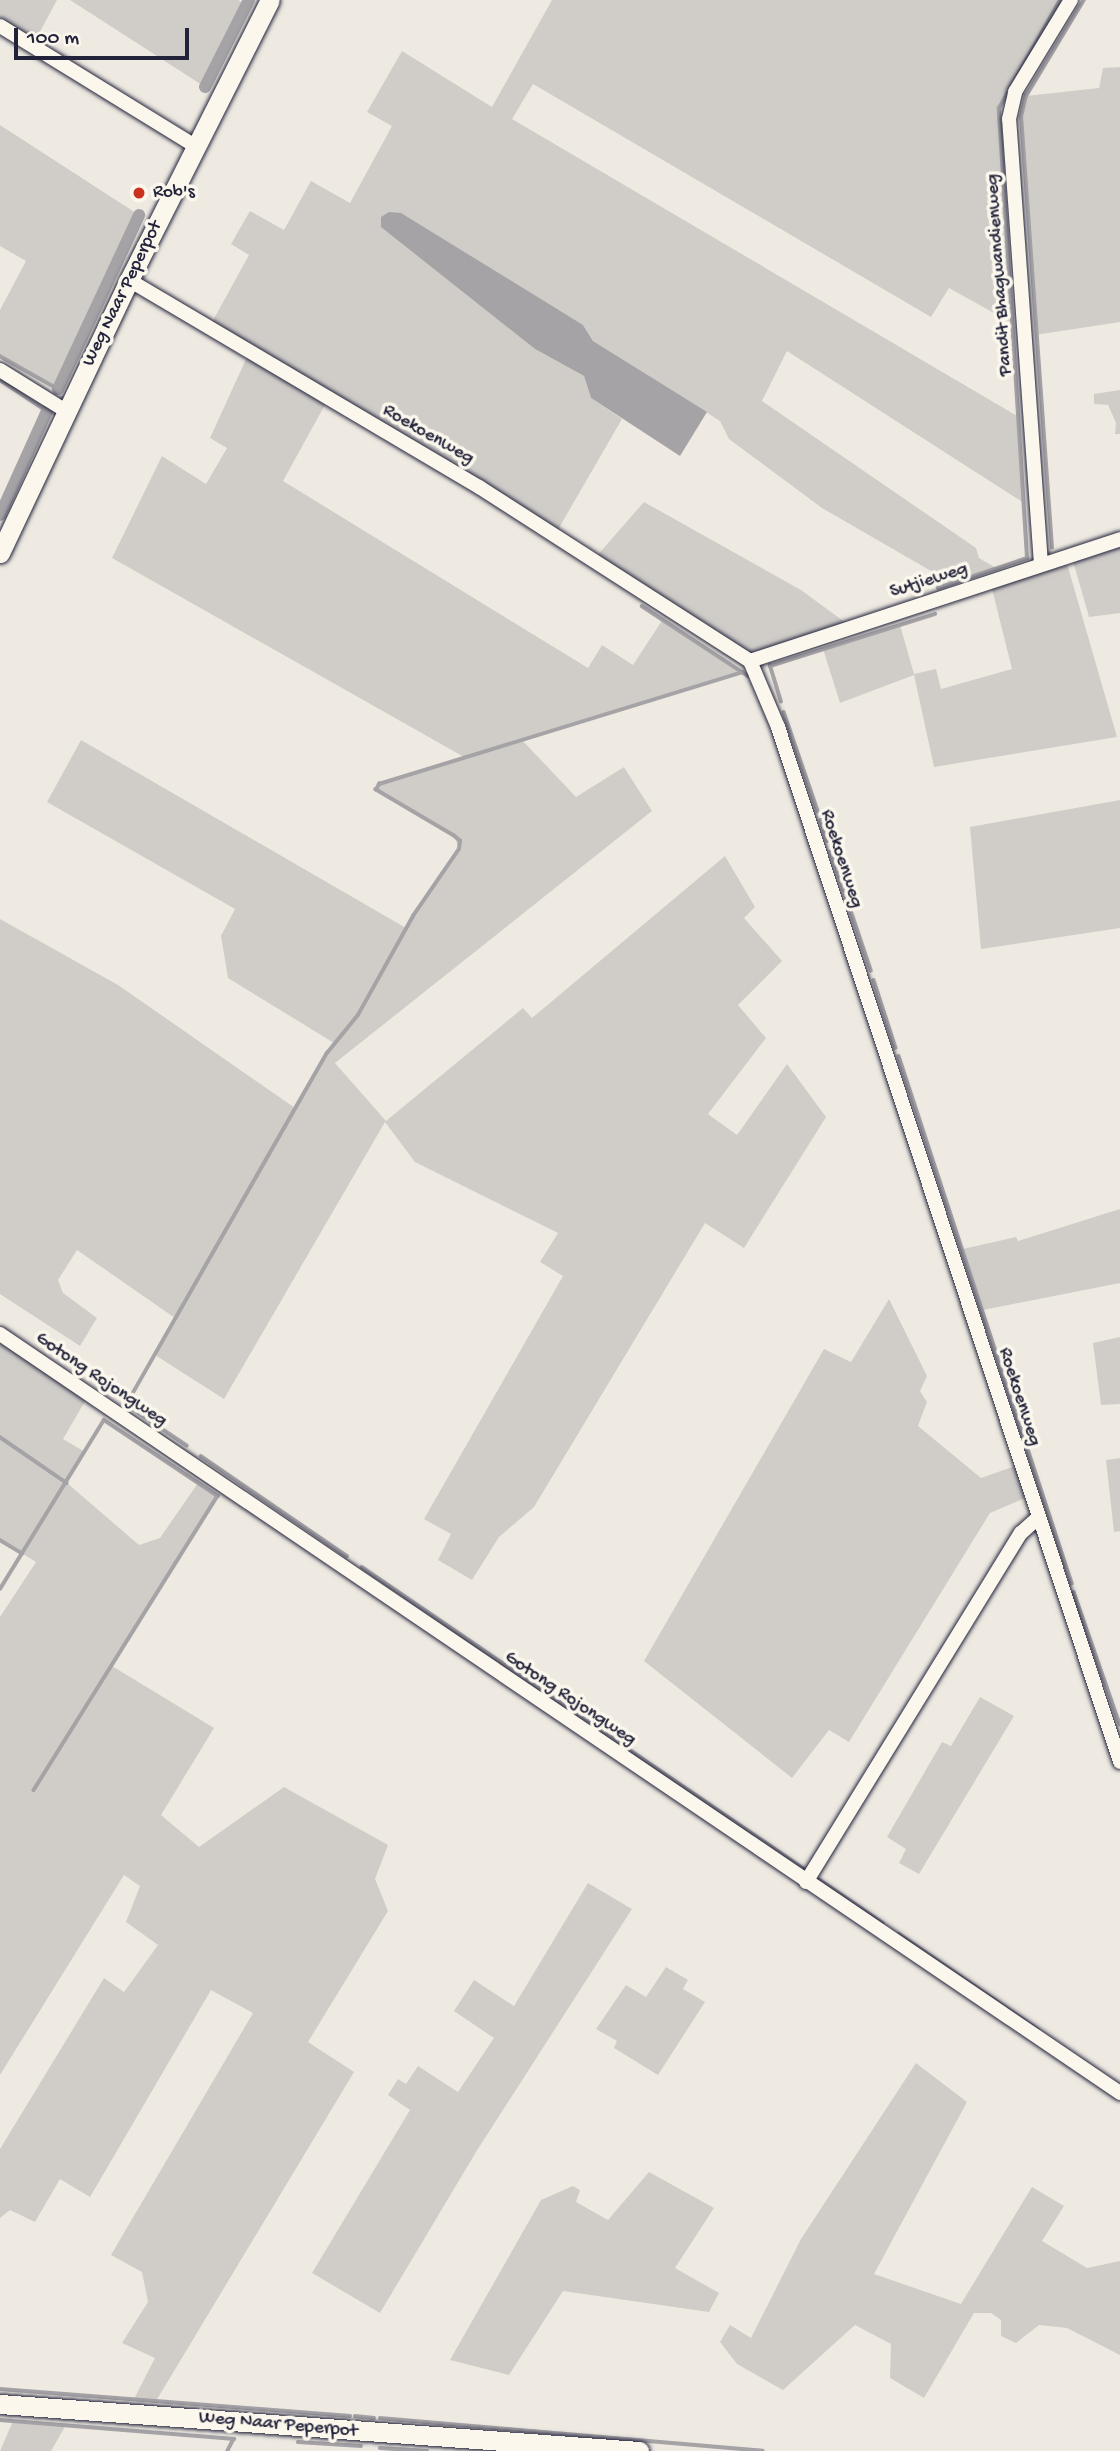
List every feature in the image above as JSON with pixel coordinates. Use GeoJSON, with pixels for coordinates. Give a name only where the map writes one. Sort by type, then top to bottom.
{"type":"FeatureCollection","features":[{"type":"Feature","properties":{"kind":"street","name":"Weg Naar Peperpot"},"geometry":{"type":"LineString","coordinates":[[0,553],[129,280],[270,0]]}},
{"type":"Feature","properties":{"kind":"street","name":"Pandit Bhagwandienweg"},"geometry":{"type":"LineString","coordinates":[[1041,564],[1009,119],[1015,92],[1071,0]]}},
{"type":"Feature","properties":{"kind":"street"},"geometry":{"type":"LineString","coordinates":[[0,26],[195,146]]}},
{"type":"Feature","properties":{"kind":"street","name":"Roekoenweg"},"geometry":{"type":"LineString","coordinates":[[129,280],[479,486],[750,661],[778,727],[1039,1517],[1116,1735],[1120,1762]]}},
{"type":"Feature","properties":{"kind":"street"},"geometry":{"type":"LineString","coordinates":[[0,370],[66,411]]}},
{"type":"Feature","properties":{"kind":"street","name":"Sutjieweg"},"geometry":{"type":"LineString","coordinates":[[750,661],[1120,539]]}},
{"type":"Feature","properties":{"kind":"street","name":"Gotong Rojongweg"},"geometry":{"type":"LineString","coordinates":[[0,1334],[1120,2093]]}},
{"type":"Feature","properties":{"kind":"street"},"geometry":{"type":"LineString","coordinates":[[806,1882],[1021,1533],[1039,1517]]}},
{"type":"Feature","properties":{"kind":"street","name":"Weg Naar Peperpot"},"geometry":{"type":"LineString","coordinates":[[0,2404],[639,2451]]}},
{"type":"Feature","properties":{"kind":"shaded area"},"geometry":{"type":"Polygon","coordinates":[[[0,0],[57,0],[34,43],[0,21],[0,0]]]}},
{"type":"Feature","properties":{"kind":"shaded area"},"geometry":{"type":"Polygon","coordinates":[[[70,0],[238,0],[246,4],[205,87],[70,0]]]}},
{"type":"Feature","properties":{"kind":"shaded area"},"geometry":{"type":"Polygon","coordinates":[[[552,0],[1060,0],[999,108],[1012,323],[949,288],[931,317],[533,84],[512,119],[1019,417],[1024,503],[787,351],[762,401],[976,548],[979,558],[996,568],[938,588],[931,571],[822,508],[729,439],[720,421],[593,341],[583,325],[474,296],[535,349],[584,376],[591,398],[622,419],[556,533],[211,324],[249,255],[231,244],[250,211],[284,230],[311,181],[350,203],[392,126],[367,112],[402,51],[492,107],[552,0]]]}},
{"type":"Feature","properties":{"kind":"shaded area"},"geometry":{"type":"Polygon","coordinates":[[[1120,67],[1120,322],[1035,335],[1021,117],[1026,96],[1099,88],[1103,68],[1120,67]]]}},
{"type":"Feature","properties":{"kind":"shaded area"},"geometry":{"type":"Polygon","coordinates":[[[0,125],[139,215],[58,389],[0,356],[0,310],[26,261],[0,246],[0,125]]]}},
{"type":"Feature","properties":{"kind":"shaded area"},"geometry":{"type":"Polygon","coordinates":[[[389,212],[401,213],[583,325],[593,341],[707,412],[680,456],[591,398],[584,376],[535,349],[381,227],[381,217],[389,212]]]}},
{"type":"Feature","properties":{"kind":"shaded area"},"geometry":{"type":"Polygon","coordinates":[[[247,357],[326,403],[283,481],[588,668],[602,645],[633,665],[663,619],[742,672],[522,740],[576,797],[624,767],[652,811],[335,1063],[386,1121],[523,1008],[532,1018],[725,856],[755,907],[744,918],[782,961],[738,1005],[766,1038],[708,1114],[737,1135],[787,1064],[826,1117],[744,1248],[705,1223],[534,1507],[499,1537],[472,1580],[438,1560],[451,1534],[424,1519],[563,1276],[540,1262],[558,1233],[415,1162],[385,1122],[224,1399],[155,1355],[175,1318],[77,1250],[58,1280],[63,1293],[97,1318],[80,1346],[0,1294],[0,919],[118,985],[295,1108],[334,1043],[228,978],[221,936],[235,909],[47,802],[81,740],[406,928],[459,849],[454,836],[376,790],[379,784],[464,757],[112,558],[162,456],[206,484],[227,448],[210,438],[247,357]]]}},
{"type":"Feature","properties":{"kind":"shaded area"},"geometry":{"type":"Polygon","coordinates":[[[1120,390],[1120,434],[1115,434],[1116,423],[1108,405],[1094,404],[1094,394],[1120,390]]]}},
{"type":"Feature","properties":{"kind":"shaded area"},"geometry":{"type":"Polygon","coordinates":[[[644,502],[801,590],[846,623],[751,656],[595,558],[644,502]]]}},
{"type":"Feature","properties":{"kind":"shaded area"},"geometry":{"type":"Polygon","coordinates":[[[1120,546],[1120,613],[1089,617],[1073,561],[1120,546]]]}},
{"type":"Feature","properties":{"kind":"shaded area"},"geometry":{"type":"Polygon","coordinates":[[[1062,562],[1068,567],[1117,737],[934,767],[914,675],[840,703],[823,649],[900,625],[914,674],[936,669],[941,689],[1012,669],[991,585],[1062,562]]]}},
{"type":"Feature","properties":{"kind":"shaded area"},"geometry":{"type":"Polygon","coordinates":[[[1120,800],[1120,928],[981,949],[970,827],[1120,800]]]}},
{"type":"Feature","properties":{"kind":"shaded area"},"geometry":{"type":"Polygon","coordinates":[[[1120,1209],[1120,1283],[983,1310],[963,1249],[1016,1237],[1018,1241],[1120,1209]]]}},
{"type":"Feature","properties":{"kind":"shaded area"},"geometry":{"type":"Polygon","coordinates":[[[889,1299],[927,1376],[920,1391],[927,1402],[918,1426],[981,1478],[1015,1466],[1025,1498],[990,1513],[849,1742],[829,1730],[792,1778],[644,1661],[824,1349],[851,1362],[889,1299]]]}},
{"type":"Feature","properties":{"kind":"shaded area"},"geometry":{"type":"Polygon","coordinates":[[[1120,1337],[1120,1404],[1101,1405],[1093,1343],[1120,1337]]]}},
{"type":"Feature","properties":{"kind":"shaded area"},"geometry":{"type":"Polygon","coordinates":[[[0,1339],[87,1398],[63,1439],[85,1452],[67,1483],[139,1545],[160,1538],[198,1483],[218,1496],[112,1666],[214,1728],[161,1815],[199,1847],[284,1787],[388,1845],[375,1879],[388,1911],[308,2042],[354,2072],[156,2401],[134,2399],[155,2358],[122,2343],[148,2302],[142,2272],[111,2255],[253,2013],[211,1990],[90,2197],[60,2179],[35,2222],[10,2210],[0,2218],[0,2149],[104,1978],[124,1992],[158,1945],[126,1922],[140,1886],[124,1875],[0,2075],[0,1617],[36,1562],[0,1540],[0,1339]]]}},
{"type":"Feature","properties":{"kind":"shaded area"},"geometry":{"type":"Polygon","coordinates":[[[1120,1458],[1120,1531],[1114,1532],[1106,1460],[1120,1458]]]}},
{"type":"Feature","properties":{"kind":"shaded area"},"geometry":{"type":"Polygon","coordinates":[[[980,1697],[1014,1716],[919,1874],[899,1863],[906,1849],[887,1837],[942,1742],[951,1746],[980,1697]]]}},
{"type":"Feature","properties":{"kind":"shaded area"},"geometry":{"type":"Polygon","coordinates":[[[588,1883],[632,1909],[476,2152],[380,2313],[312,2273],[410,2110],[388,2095],[398,2079],[406,2084],[418,2066],[458,2092],[494,2038],[454,2011],[474,1980],[514,2006],[588,1883]]]}},
{"type":"Feature","properties":{"kind":"shaded area"},"geometry":{"type":"Polygon","coordinates":[[[666,1967],[688,1980],[683,1989],[705,2002],[658,2075],[614,2048],[617,2041],[596,2029],[626,1985],[646,1997],[666,1967]]]}},
{"type":"Feature","properties":{"kind":"shaded area"},"geometry":{"type":"Polygon","coordinates":[[[916,2063],[967,2102],[874,2274],[961,2304],[1032,2187],[1064,2206],[1042,2241],[1087,2268],[1120,2261],[1120,2355],[1067,2328],[1039,2325],[1016,2343],[1001,2336],[1001,2320],[991,2313],[974,2313],[924,2398],[890,2378],[891,2344],[855,2325],[783,2390],[737,2364],[720,2342],[730,2325],[751,2338],[801,2239],[916,2063]]]}},
{"type":"Feature","properties":{"kind":"shaded area"},"geometry":{"type":"Polygon","coordinates":[[[649,2172],[714,2208],[675,2268],[719,2293],[709,2312],[563,2291],[509,2375],[450,2360],[541,2200],[573,2186],[580,2190],[576,2202],[608,2220],[649,2172]]]}},
{"type":"Feature","properties":{"kind":"shaded area"},"geometry":{"type":"Polygon","coordinates":[[[13,2421],[66,2425],[51,2451],[0,2451],[13,2421]]]}},
{"type":"Feature","properties":{"kind":"waterway"},"geometry":{"type":"LineString","coordinates":[[205,87],[249,0]]}},
{"type":"Feature","properties":{"kind":"waterway"},"geometry":{"type":"LineString","coordinates":[[938,588],[1027,558],[999,108],[1060,0]]}},
{"type":"Feature","properties":{"kind":"waterway"},"geometry":{"type":"LineString","coordinates":[[1052,548],[1021,117],[1026,96],[1084,0]]}},
{"type":"Feature","properties":{"kind":"waterway"},"geometry":{"type":"LineString","coordinates":[[58,389],[139,215]]}},
{"type":"Feature","properties":{"kind":"waterway"},"geometry":{"type":"LineString","coordinates":[[0,356],[58,389]]}},
{"type":"Feature","properties":{"kind":"waterway"},"geometry":{"type":"LineString","coordinates":[[0,380],[47,411]]}},
{"type":"Feature","properties":{"kind":"waterway"},"geometry":{"type":"LineString","coordinates":[[0,515],[47,411]]}},
{"type":"Feature","properties":{"kind":"waterway"},"geometry":{"type":"LineString","coordinates":[[642,606],[748,676]]}},
{"type":"Feature","properties":{"kind":"waterway"},"geometry":{"type":"LineString","coordinates":[[781,702],[770,666],[935,614]]}},
{"type":"Feature","properties":{"kind":"waterway"},"geometry":{"type":"LineString","coordinates":[[187,1446],[126,1405],[327,1053],[358,1015],[413,916],[459,849],[460,841],[454,836],[376,790],[379,784],[742,672]]}},
{"type":"Feature","properties":{"kind":"waterway"},"geometry":{"type":"LineString","coordinates":[[784,712],[818,811]]}},
{"type":"Feature","properties":{"kind":"waterway"},"geometry":{"type":"LineString","coordinates":[[821,820],[828,841]]}},
{"type":"Feature","properties":{"kind":"waterway"},"geometry":{"type":"LineString","coordinates":[[831,851],[871,970]]}},
{"type":"Feature","properties":{"kind":"waterway"},"geometry":{"type":"LineString","coordinates":[[874,980],[896,1048]]}},
{"type":"Feature","properties":{"kind":"waterway"},"geometry":{"type":"LineString","coordinates":[[899,1056],[1072,1583]]}},
{"type":"Feature","properties":{"kind":"waterway"},"geometry":{"type":"LineString","coordinates":[[0,1589],[104,1420],[218,1496],[34,1790]]}},
{"type":"Feature","properties":{"kind":"waterway"},"geometry":{"type":"LineString","coordinates":[[0,1437],[67,1483]]}},
{"type":"Feature","properties":{"kind":"waterway"},"geometry":{"type":"LineString","coordinates":[[201,1456],[347,1556]]}},
{"type":"Feature","properties":{"kind":"waterway"},"geometry":{"type":"LineString","coordinates":[[0,1540],[22,1553]]}},
{"type":"Feature","properties":{"kind":"waterway"},"geometry":{"type":"LineString","coordinates":[[362,1567],[803,1868]]}},
{"type":"Feature","properties":{"kind":"waterway"},"geometry":{"type":"LineString","coordinates":[[1074,1592],[1120,1724]]}},
{"type":"Feature","properties":{"kind":"waterway"},"geometry":{"type":"LineString","coordinates":[[820,1880],[883,1923]]}},
{"type":"Feature","properties":{"kind":"waterway"},"geometry":{"type":"LineString","coordinates":[[899,1934],[1037,2029]]}},
{"type":"Feature","properties":{"kind":"waterway"},"geometry":{"type":"LineString","coordinates":[[0,2389],[350,2416]]}},
{"type":"Feature","properties":{"kind":"waterway"},"geometry":{"type":"LineString","coordinates":[[355,2416],[374,2418]]}},
{"type":"Feature","properties":{"kind":"waterway"},"geometry":{"type":"LineString","coordinates":[[380,2418],[763,2451]]}},
{"type":"Feature","properties":{"kind":"waterway"},"geometry":{"type":"LineString","coordinates":[[0,2420],[234,2439],[228,2451]]}},
{"type":"Feature","properties":{"kind":"waterway"},"geometry":{"type":"LineString","coordinates":[[298,2442],[361,2446]]}},
{"type":"Feature","properties":{"kind":"waterway"},"geometry":{"type":"LineString","coordinates":[[380,2448],[427,2451]]}},
{"type":"Feature","properties":{"kind":"place","name":"Rob's"},"geometry":{"type":"Point","coordinates":[139,193]}}]}
